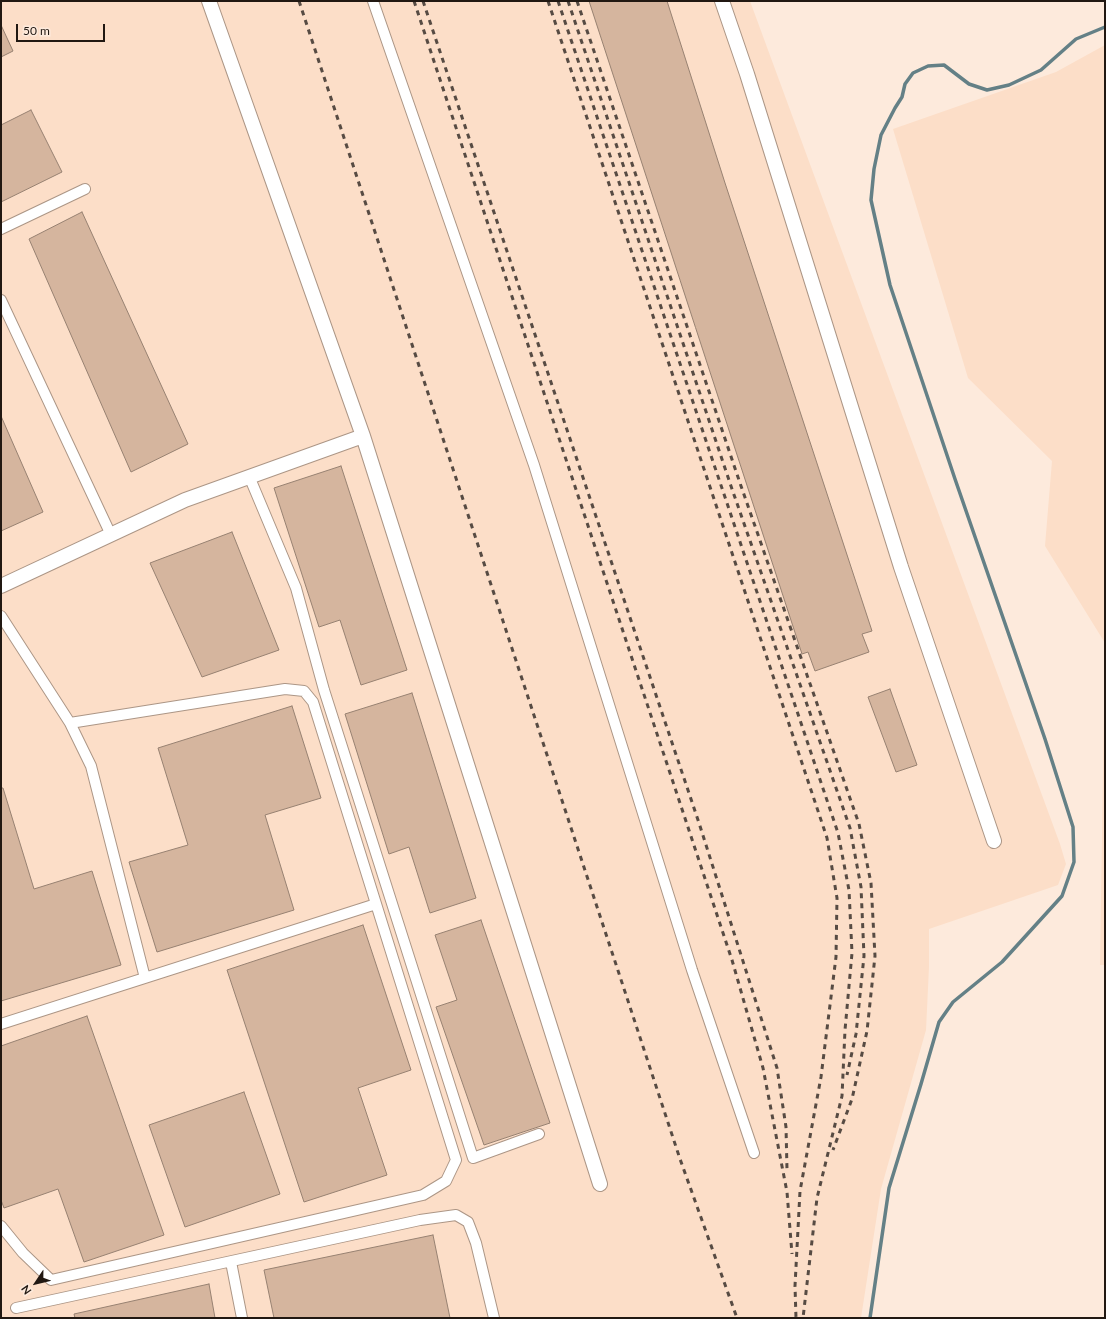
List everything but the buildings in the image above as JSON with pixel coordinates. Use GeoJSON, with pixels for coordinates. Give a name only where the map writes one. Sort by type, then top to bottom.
{"type":"FeatureCollection","features":[{"type":"Feature","properties":{"kind":"street"},"geometry":{"type":"LineString","coordinates":[[209,1],[363,436],[600,1184]]}},
{"type":"Feature","properties":{"kind":"street"},"geometry":{"type":"LineString","coordinates":[[373,1],[534,465],[692,970],[754,1153]]}},
{"type":"Feature","properties":{"kind":"street"},"geometry":{"type":"LineString","coordinates":[[722,1],[747,74],[901,567],[994,841]]}},
{"type":"Feature","properties":{"kind":"street"},"geometry":{"type":"LineString","coordinates":[[1,229],[85,189]]}},
{"type":"Feature","properties":{"kind":"street"},"geometry":{"type":"LineString","coordinates":[[1,300],[111,535]]}},
{"type":"Feature","properties":{"kind":"street"},"geometry":{"type":"LineString","coordinates":[[1,586],[185,500],[363,436]]}},
{"type":"Feature","properties":{"kind":"street"},"geometry":{"type":"LineString","coordinates":[[249,476],[296,588],[324,690],[473,1158],[538,1134]]}},
{"type":"Feature","properties":{"kind":"street"},"geometry":{"type":"LineString","coordinates":[[1,616],[70,723],[91,766],[145,978]]}},
{"type":"Feature","properties":{"kind":"street"},"geometry":{"type":"LineString","coordinates":[[1,1226],[22,1253],[51,1280],[423,1195],[446,1181],[456,1160],[313,702],[304,691],[285,689],[70,723]]}},
{"type":"Feature","properties":{"kind":"street"},"geometry":{"type":"LineString","coordinates":[[1,1024],[376,904]]}},
{"type":"Feature","properties":{"kind":"street"},"geometry":{"type":"LineString","coordinates":[[16,1308],[420,1220],[456,1215],[468,1222],[476,1243],[494,1318]]}},
{"type":"Feature","properties":{"kind":"street"},"geometry":{"type":"LineString","coordinates":[[231,1262],[242,1318]]}},
{"type":"Feature","properties":{"kind":"shaded area"},"geometry":{"type":"Polygon","coordinates":[[[1,1],[750,1],[1060,844],[1066,864],[1058,885],[929,929],[926,1030],[881,1189],[861,1318],[1,1318],[1,1]]]}},
{"type":"Feature","properties":{"kind":"shaded area"},"geometry":{"type":"Polygon","coordinates":[[[1105,45],[1105,643],[1045,546],[1052,461],[968,378],[893,129],[1056,72],[1105,45]]]}},
{"type":"Feature","properties":{"kind":"shaded area"},"geometry":{"type":"Polygon","coordinates":[[[1105,643],[1105,965],[1100,965],[1105,643]]]}},
{"type":"Feature","properties":{"kind":"waterway"},"geometry":{"type":"LineString","coordinates":[[870,1318],[889,1188],[939,1022],[953,1002],[1002,962],[1062,896],[1074,862],[1073,827],[1045,739],[890,285],[871,200],[874,169],[881,135],[902,97],[905,84],[913,73],[928,66],[944,65],[969,84],[987,90],[1009,85],[1041,70],[1076,39],[1105,27]]}},
{"type":"Feature","properties":{"kind":"railway"},"geometry":{"type":"LineString","coordinates":[[299,1],[680,1159],[737,1318]]}},
{"type":"Feature","properties":{"kind":"railway"},"geometry":{"type":"LineString","coordinates":[[414,1],[732,960],[763,1068],[787,1192],[792,1254]]}},
{"type":"Feature","properties":{"kind":"railway"},"geometry":{"type":"LineString","coordinates":[[423,1],[699,823],[777,1068],[786,1127],[787,1170]]}},
{"type":"Feature","properties":{"kind":"railway"},"geometry":{"type":"LineString","coordinates":[[548,1],[827,838],[837,898],[836,957],[821,1077],[800,1191],[795,1286],[796,1318]]}},
{"type":"Feature","properties":{"kind":"railway"},"geometry":{"type":"LineString","coordinates":[[558,1],[838,833],[849,890],[852,953],[845,1030],[842,1096],[817,1198],[803,1318]]}},
{"type":"Feature","properties":{"kind":"railway"},"geometry":{"type":"LineString","coordinates":[[568,1],[732,489],[850,828],[861,887],[864,956],[856,1034],[847,1075]]}},
{"type":"Feature","properties":{"kind":"railway"},"geometry":{"type":"LineString","coordinates":[[577,1],[741,486],[859,824],[871,883],[875,956],[867,1031],[852,1099],[833,1150]]}}]}
